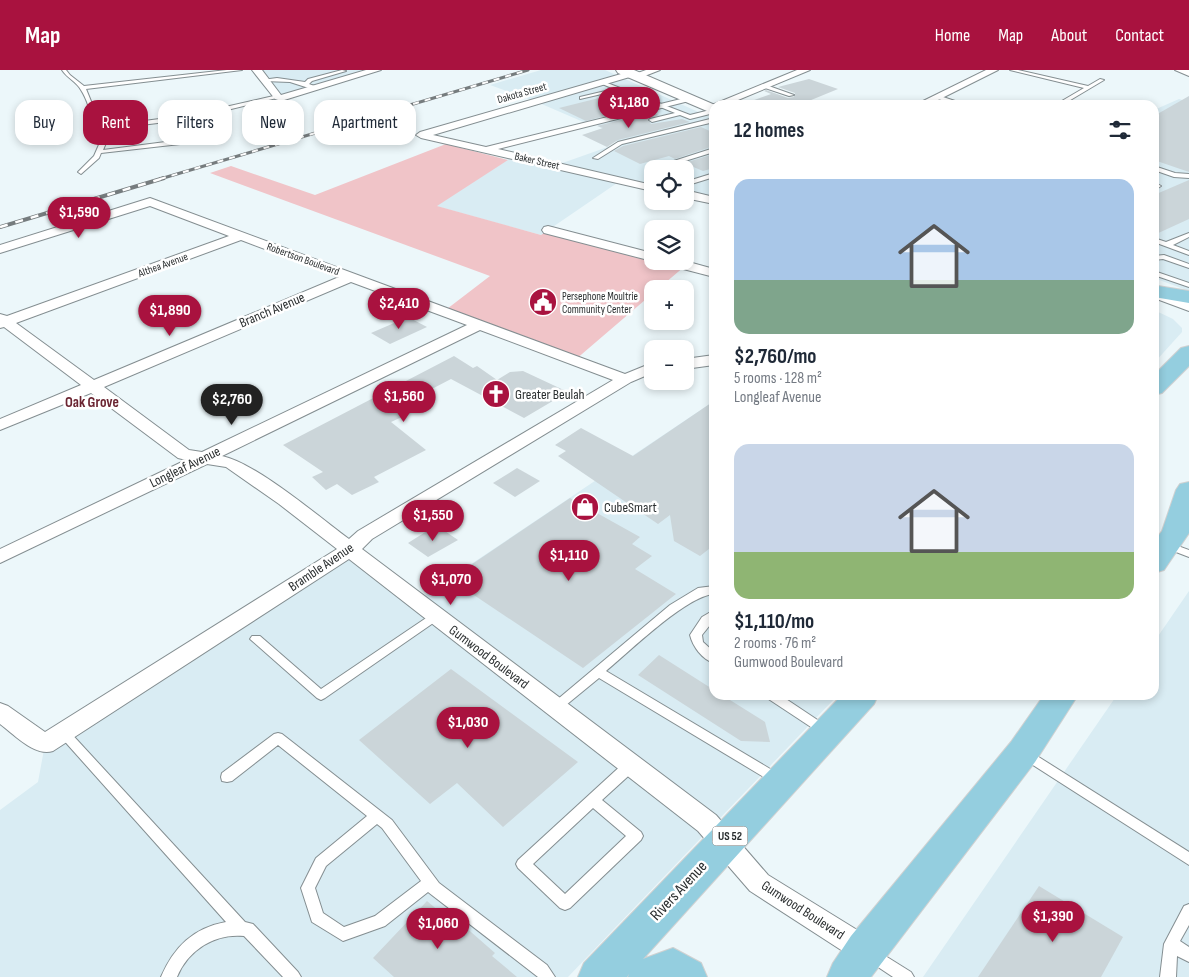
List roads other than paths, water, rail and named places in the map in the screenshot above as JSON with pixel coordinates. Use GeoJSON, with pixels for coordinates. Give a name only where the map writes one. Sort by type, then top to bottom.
{"type":"FeatureCollection","features":[{"type":"Feature","properties":{"kind":"main road"},"geometry":{"type":"LineString","coordinates":[[630,73],[709,108]]}},
{"type":"Feature","properties":{"kind":"main road"},"geometry":{"type":"LineString","coordinates":[[1161,278],[1189,297]]}},
{"type":"Feature","properties":{"kind":"main road"},"geometry":{"type":"LineString","coordinates":[[1161,278],[1189,305]]}},
{"type":"Feature","properties":{"kind":"main road"},"geometry":{"type":"LineString","coordinates":[[1159,379],[1189,353]]}},
{"type":"Feature","properties":{"kind":"main road"},"geometry":{"type":"LineString","coordinates":[[1175,541],[1189,490]]}},
{"type":"Feature","properties":{"kind":"main road","name":"Rivers Avenue"},"geometry":{"type":"LineString","coordinates":[[599,977],[857,700]]}},
{"type":"Feature","properties":{"kind":"main road"},"geometry":{"type":"LineString","coordinates":[[857,963],[1023,752],[1059,700]]}},
{"type":"Feature","properties":{"kind":"main road"},"geometry":{"type":"LineString","coordinates":[[649,977],[673,968],[686,977]]}},
{"type":"Feature","properties":{"kind":"street"},"geometry":{"type":"LineString","coordinates":[[257,70],[278,97],[376,70]]}},
{"type":"Feature","properties":{"kind":"street","name":"Dakota Street"},"geometry":{"type":"LineString","coordinates":[[421,135],[630,73],[655,70]]}},
{"type":"Feature","properties":{"kind":"street"},"geometry":{"type":"LineString","coordinates":[[734,100],[805,70]]}},
{"type":"Feature","properties":{"kind":"street"},"geometry":{"type":"LineString","coordinates":[[931,100],[993,70]]}},
{"type":"Feature","properties":{"kind":"street"},"geometry":{"type":"LineString","coordinates":[[1180,70],[1189,73]]}},
{"type":"Feature","properties":{"kind":"street"},"geometry":{"type":"LineString","coordinates":[[484,150],[686,99]]}},
{"type":"Feature","properties":{"kind":"street","name":"Baker Street"},"geometry":{"type":"LineString","coordinates":[[421,135],[644,186]]}},
{"type":"Feature","properties":{"kind":"street"},"geometry":{"type":"LineString","coordinates":[[694,196],[709,200]]}},
{"type":"Feature","properties":{"kind":"street","name":"Robertson Boulevard"},"geometry":{"type":"LineString","coordinates":[[0,249],[150,202],[625,379]]}},
{"type":"Feature","properties":{"kind":"street"},"geometry":{"type":"LineString","coordinates":[[548,230],[644,255]]}},
{"type":"Feature","properties":{"kind":"street","name":"Althea Avenue"},"geometry":{"type":"LineString","coordinates":[[2,321],[241,236]]}},
{"type":"Feature","properties":{"kind":"street"},"geometry":{"type":"LineString","coordinates":[[694,268],[709,272]]}},
{"type":"Feature","properties":{"kind":"street","name":"Branch Avenue"},"geometry":{"type":"LineString","coordinates":[[0,426],[351,277]]}},
{"type":"Feature","properties":{"kind":"street","name":"Gumwood Boulevard"},"geometry":{"type":"LineString","coordinates":[[2,321],[184,454],[231,463],[351,549],[435,616],[707,823],[759,883],[857,963]]}},
{"type":"Feature","properties":{"kind":"street","name":"Longleaf Avenue"},"geometry":{"type":"LineString","coordinates":[[0,557],[478,325]]}},
{"type":"Feature","properties":{"kind":"street"},"geometry":{"type":"LineString","coordinates":[[694,363],[709,361]]}},
{"type":"Feature","properties":{"kind":"street","name":"Bramble Avenue"},"geometry":{"type":"LineString","coordinates":[[54,738],[351,549],[365,535],[625,379],[644,371]]}},
{"type":"Feature","properties":{"kind":"street"},"geometry":{"type":"LineString","coordinates":[[0,712],[54,738]]}},
{"type":"Feature","properties":{"kind":"lane"},"geometry":{"type":"LineString","coordinates":[[64,70],[68,76],[83,88],[88,100]]}},
{"type":"Feature","properties":{"kind":"lane"},"geometry":{"type":"LineString","coordinates":[[83,88],[240,70]]}},
{"type":"Feature","properties":{"kind":"lane"},"geometry":{"type":"LineString","coordinates":[[306,84],[310,80],[344,70],[357,76]]}},
{"type":"Feature","properties":{"kind":"lane"},"geometry":{"type":"LineString","coordinates":[[1012,70],[1089,88]]}},
{"type":"Feature","properties":{"kind":"lane"},"geometry":{"type":"LineString","coordinates":[[264,80],[274,79],[306,84],[315,88]]}},
{"type":"Feature","properties":{"kind":"lane"},"geometry":{"type":"LineString","coordinates":[[1067,100],[1102,80]]}},
{"type":"Feature","properties":{"kind":"lane"},"geometry":{"type":"LineString","coordinates":[[602,82],[709,125]]}},
{"type":"Feature","properties":{"kind":"lane"},"geometry":{"type":"LineString","coordinates":[[764,86],[791,94]]}},
{"type":"Feature","properties":{"kind":"lane"},"geometry":{"type":"LineString","coordinates":[[582,98],[618,89]]}},
{"type":"Feature","properties":{"kind":"lane"},"geometry":{"type":"LineString","coordinates":[[148,122],[190,117],[278,97]]}},
{"type":"Feature","properties":{"kind":"lane"},"geometry":{"type":"LineString","coordinates":[[937,97],[946,100]]}},
{"type":"Feature","properties":{"kind":"lane"},"geometry":{"type":"LineString","coordinates":[[690,117],[709,111]]}},
{"type":"Feature","properties":{"kind":"lane"},"geometry":{"type":"LineString","coordinates":[[652,120],[680,113]]}},
{"type":"Feature","properties":{"kind":"lane"},"geometry":{"type":"LineString","coordinates":[[596,158],[620,143],[702,122],[709,114]]}},
{"type":"Feature","properties":{"kind":"lane"},"geometry":{"type":"LineString","coordinates":[[81,172],[103,145]]}},
{"type":"Feature","properties":{"kind":"lane"},"geometry":{"type":"LineString","coordinates":[[99,152],[162,145]]}},
{"type":"Feature","properties":{"kind":"lane"},"geometry":{"type":"LineString","coordinates":[[681,160],[709,152]]}},
{"type":"Feature","properties":{"kind":"lane"},"geometry":{"type":"LineString","coordinates":[[1159,170],[1174,175],[1189,176]]}},
{"type":"Feature","properties":{"kind":"lane"},"geometry":{"type":"LineString","coordinates":[[694,181],[709,177]]}},
{"type":"Feature","properties":{"kind":"lane"},"geometry":{"type":"LineString","coordinates":[[1166,245],[1189,235]]}},
{"type":"Feature","properties":{"kind":"lane"},"geometry":{"type":"LineString","coordinates":[[1159,242],[1189,253]]}},
{"type":"Feature","properties":{"kind":"lane"},"geometry":{"type":"LineString","coordinates":[[1159,258],[1164,257],[1182,266]]}},
{"type":"Feature","properties":{"kind":"lane"},"geometry":{"type":"LineString","coordinates":[[1161,278],[1189,285]]}},
{"type":"Feature","properties":{"kind":"lane"},"geometry":{"type":"LineString","coordinates":[[556,707],[674,608],[702,591],[709,590]]}},
{"type":"Feature","properties":{"kind":"lane"},"geometry":{"type":"LineString","coordinates":[[256,638],[321,695],[435,616]]}},
{"type":"Feature","properties":{"kind":"lane"},"geometry":{"type":"LineString","coordinates":[[709,618],[696,635],[698,644],[709,654]]}},
{"type":"Feature","properties":{"kind":"lane"},"geometry":{"type":"LineString","coordinates":[[598,672],[780,782]]}},
{"type":"Feature","properties":{"kind":"lane"},"geometry":{"type":"LineString","coordinates":[[779,700],[827,732]]}},
{"type":"Feature","properties":{"kind":"lane"},"geometry":{"type":"LineString","coordinates":[[54,738],[294,977]]}},
{"type":"Feature","properties":{"kind":"lane"},"geometry":{"type":"LineString","coordinates":[[227,777],[278,738],[387,824],[434,888],[542,970],[548,977]]}},
{"type":"Feature","properties":{"kind":"lane"},"geometry":{"type":"LineString","coordinates":[[1023,752],[1189,859]]}},
{"type":"Feature","properties":{"kind":"lane"},"geometry":{"type":"LineString","coordinates":[[593,800],[636,836],[565,903],[523,864],[631,765]]}},
{"type":"Feature","properties":{"kind":"lane"},"geometry":{"type":"LineString","coordinates":[[377,816],[320,862],[308,888],[317,917],[342,934],[380,921],[430,882]]}},
{"type":"Feature","properties":{"kind":"lane"},"geometry":{"type":"LineString","coordinates":[[1168,977],[1171,944],[1189,911]]}},
{"type":"Feature","properties":{"kind":"lane"},"geometry":{"type":"LineString","coordinates":[[169,977],[175,962],[186,949],[202,938],[221,930],[244,929]]}},
{"type":"Feature","properties":{"kind":"lane"},"geometry":{"type":"LineString","coordinates":[[1171,944],[1189,955]]}},
{"type":"Feature","properties":{"kind":"lane"},"geometry":{"type":"LineString","coordinates":[[857,963],[906,977]]}},
{"type":"Feature","properties":{"kind":"railway"},"geometry":{"type":"LineString","coordinates":[[160,179],[528,70]]}},
{"type":"Feature","properties":{"kind":"railway"},"geometry":{"type":"LineString","coordinates":[[0,227],[164,178]]}},
{"type":"Feature","properties":{"kind":"place","name":"Persephone Moultrie Community Center"},"geometry":{"type":"Point","coordinates":[543,302]}},
{"type":"Feature","properties":{"kind":"place","name":"Greater Beulah"},"geometry":{"type":"Point","coordinates":[496,394]}},
{"type":"Feature","properties":{"kind":"place","name":"CubeSmart"},"geometry":{"type":"Point","coordinates":[585,507]}},
{"type":"Feature","properties":{"kind":"district","name":"Oak Grove"},"geometry":{"type":"Point","coordinates":[92,402]}}]}
